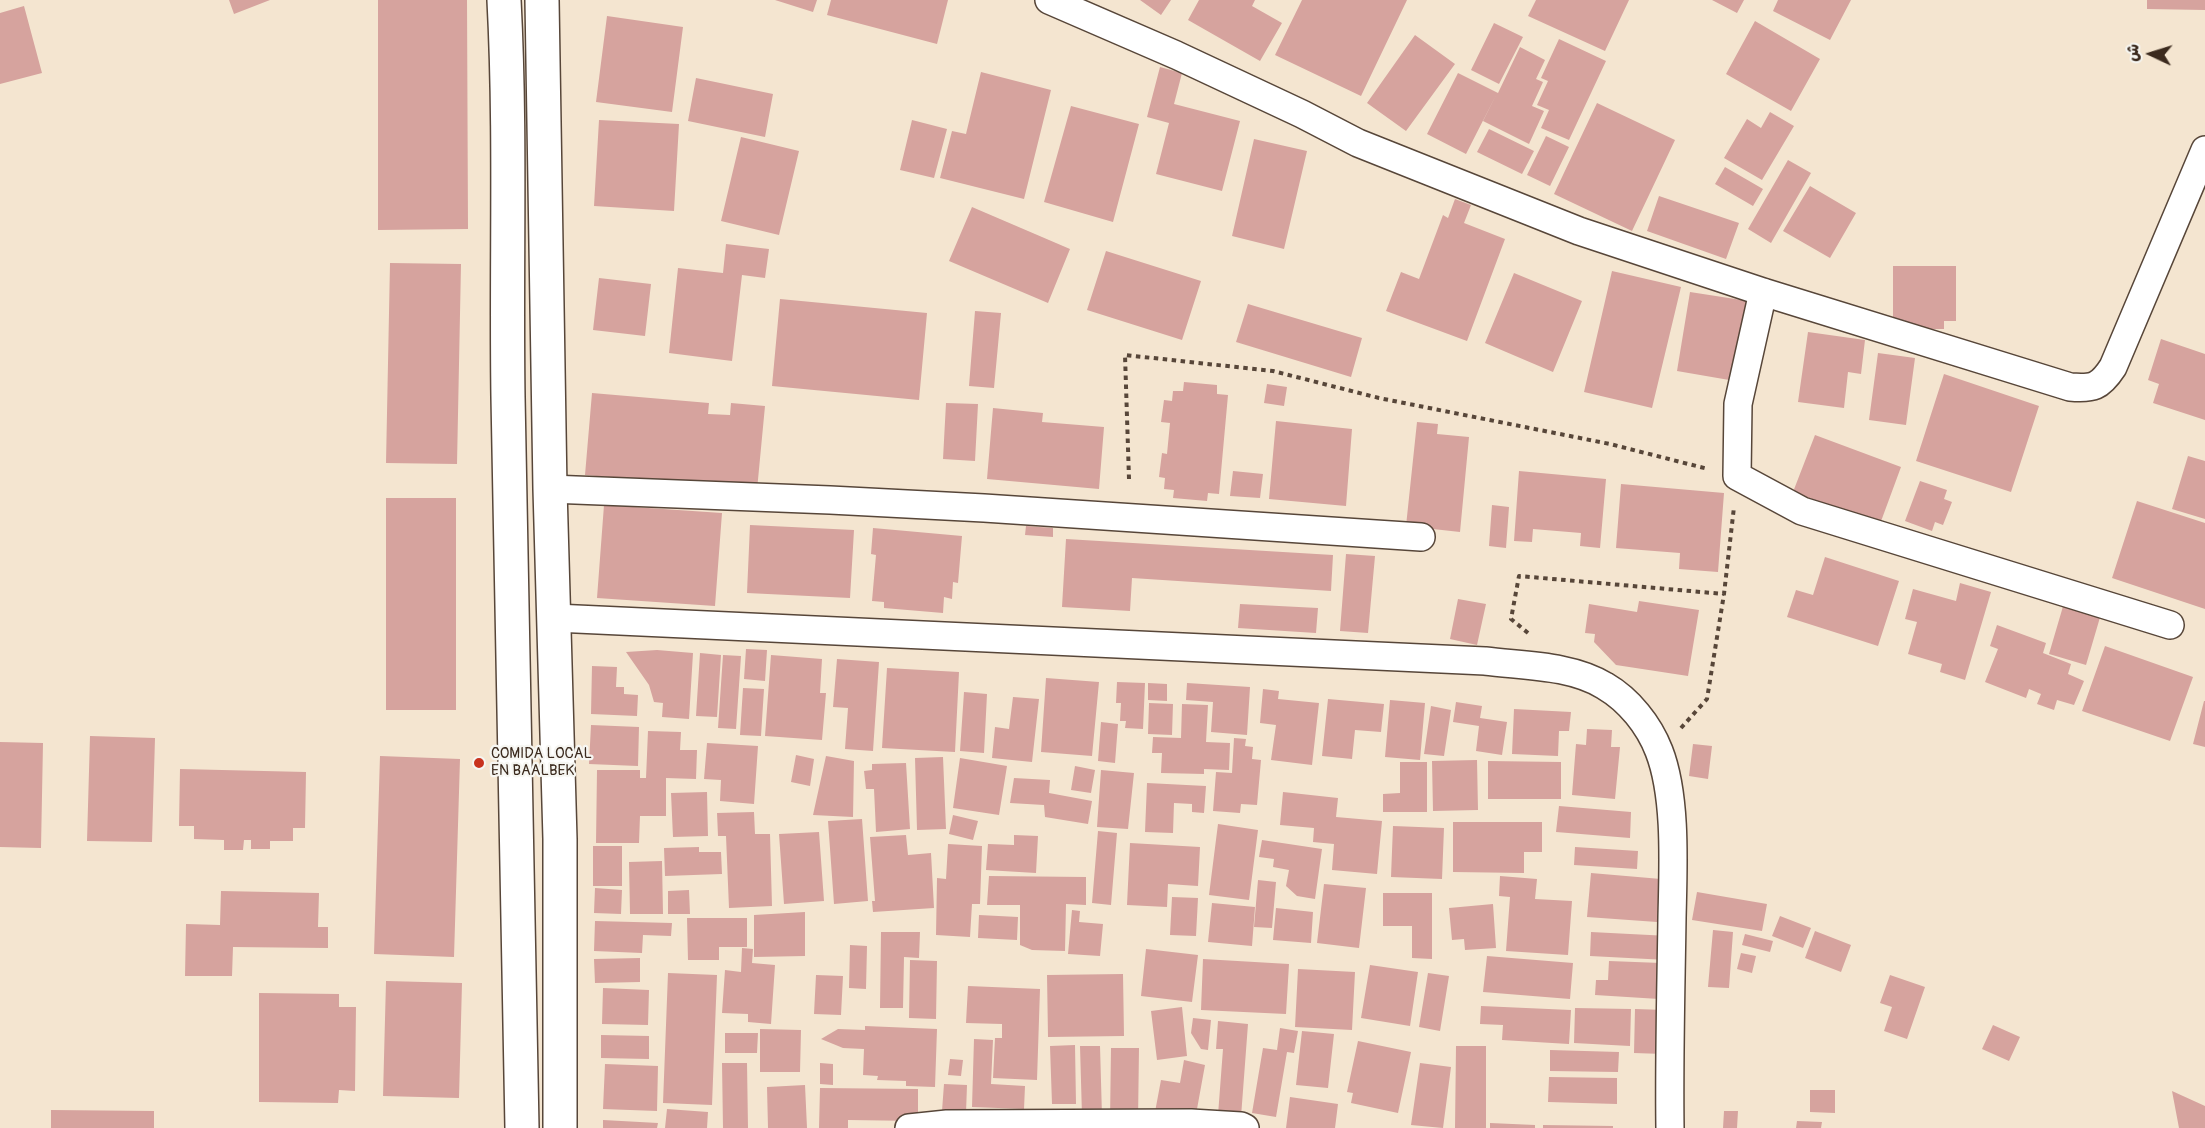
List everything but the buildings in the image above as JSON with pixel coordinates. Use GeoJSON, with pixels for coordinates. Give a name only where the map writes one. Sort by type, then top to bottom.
{"type":"FeatureCollection","features":[{"type":"Feature","properties":{"kind":"main road"},"geometry":{"type":"LineString","coordinates":[[504,0],[508,128],[508,394],[520,926],[522,1128]]}},
{"type":"Feature","properties":{"kind":"main road"},"geometry":{"type":"LineString","coordinates":[[542,0],[550,489],[561,918],[560,1128]]}},
{"type":"Feature","properties":{"kind":"street"},"geometry":{"type":"LineString","coordinates":[[1050,0],[1176,55],[1358,143],[1579,231],[1763,292],[2070,387],[2095,386],[2105,380],[2113,367],[2205,150]]}},
{"type":"Feature","properties":{"kind":"street"},"geometry":{"type":"LineString","coordinates":[[1763,292],[1738,404],[1737,476],[1802,512],[2170,625]]}},
{"type":"Feature","properties":{"kind":"street"},"geometry":{"type":"LineString","coordinates":[[550,489],[948,506],[1421,537]]}},
{"type":"Feature","properties":{"kind":"street"},"geometry":{"type":"LineString","coordinates":[[555,618],[1485,661],[1581,674],[1605,686],[1632,709],[1644,723],[1659,751],[1667,782],[1673,854],[1670,1128]]}},
{"type":"Feature","properties":{"kind":"street"},"geometry":{"type":"LineString","coordinates":[[909,1128],[947,1124],[1191,1123],[1245,1128]]}},
{"type":"Feature","properties":{"kind":"path"},"geometry":{"type":"LineString","coordinates":[[1129,480],[1125,355],[1273,371],[1379,399],[1610,444],[1737,476],[1724,594],[1707,699],[1659,751]]}},
{"type":"Feature","properties":{"kind":"path"},"geometry":{"type":"LineString","coordinates":[[1537,640],[1511,619],[1519,576],[1724,594]]}},
{"type":"Feature","properties":{"kind":"place","name":"COMIDA LOCAL EN BAALBEK"},"geometry":{"type":"Point","coordinates":[479,763]}}]}
